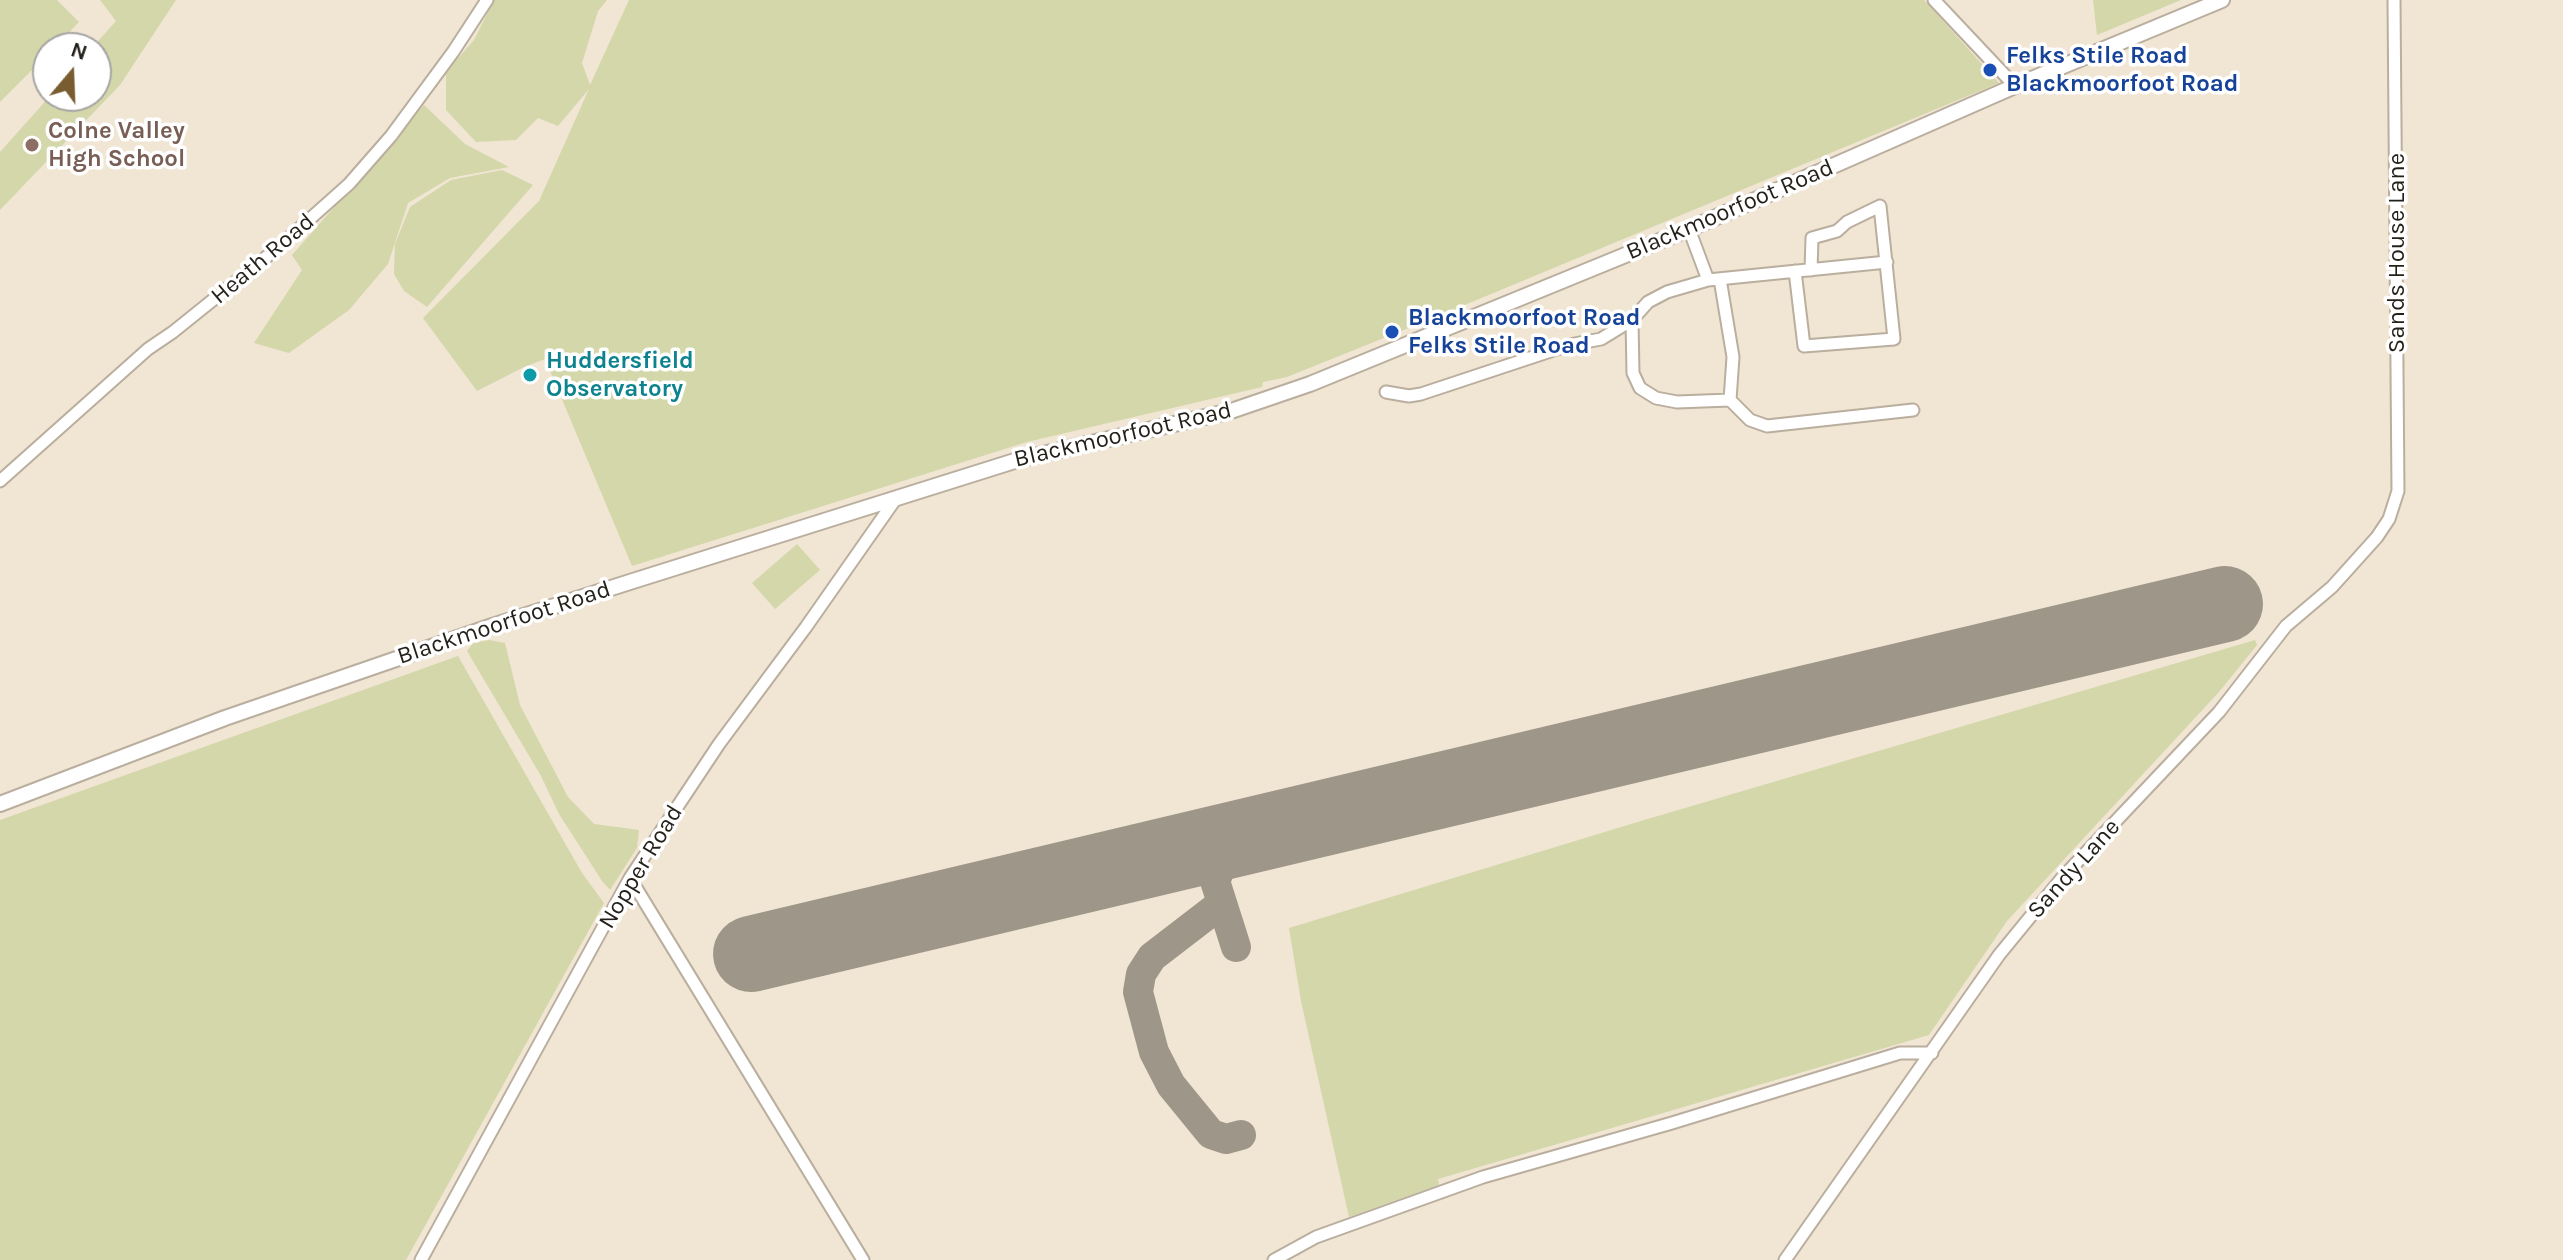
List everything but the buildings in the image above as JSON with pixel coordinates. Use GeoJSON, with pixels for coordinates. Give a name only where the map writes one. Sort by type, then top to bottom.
{"type":"FeatureCollection","features":[{"type":"Feature","properties":{"kind":"street","name":"Heath Road"},"geometry":{"type":"LineString","coordinates":[[0,481],[148,349],[264,259],[349,184],[391,136],[445,64],[487,0]]}},
{"type":"Feature","properties":{"kind":"street"},"geometry":{"type":"LineString","coordinates":[[1934,0],[2015,86]]}},
{"type":"Feature","properties":{"kind":"street","name":"Blackmoorfoot Road"},"geometry":{"type":"LineString","coordinates":[[0,804],[225,718],[436,645],[897,497],[1021,459],[1231,411],[1310,384],[1689,229],[2015,86],[2222,0]]}},
{"type":"Feature","properties":{"kind":"street","name":"Sands House Lane"},"geometry":{"type":"LineString","coordinates":[[2394,0],[2398,424],[2398,491],[2395,505]]}},
{"type":"Feature","properties":{"kind":"street"},"geometry":{"type":"LineString","coordinates":[[1795,271],[1804,346],[1894,339],[1880,206],[1847,222],[1837,231],[1812,238],[1811,270]]}},
{"type":"Feature","properties":{"kind":"street"},"geometry":{"type":"LineString","coordinates":[[1689,229],[1714,279],[1733,357],[1730,400]]}},
{"type":"Feature","properties":{"kind":"street"},"geometry":{"type":"LineString","coordinates":[[1386,392],[1409,396],[1421,394],[1569,345],[1601,339],[1632,320],[1648,302],[1657,297],[1714,279],[1887,262]]}},
{"type":"Feature","properties":{"kind":"street"},"geometry":{"type":"LineString","coordinates":[[1632,320],[1633,373],[1640,388],[1656,398],[1677,402],[1730,400],[1750,420],[1767,426],[1913,410]]}},
{"type":"Feature","properties":{"kind":"street","name":"Nopper Road"},"geometry":{"type":"LineString","coordinates":[[421,1260],[630,878],[719,744],[897,497]]}},
{"type":"Feature","properties":{"kind":"street","name":"Sandy Lane"},"geometry":{"type":"LineString","coordinates":[[1785,1260],[1999,955],[2062,878],[2219,712],[2286,626],[2332,587],[2377,537],[2395,505]]}},
{"type":"Feature","properties":{"kind":"street"},"geometry":{"type":"LineString","coordinates":[[630,878],[863,1260]]}},
{"type":"Feature","properties":{"kind":"street"},"geometry":{"type":"LineString","coordinates":[[1274,1260],[1316,1237],[1483,1177],[1900,1053],[1932,1053]]}},
{"type":"Feature","properties":{"kind":"green space"},"geometry":{"type":"Polygon","coordinates":[[[0,0],[57,0],[79,22],[69,32],[32,32],[32,70],[0,102],[0,0]]]}},
{"type":"Feature","properties":{"kind":"green space"},"geometry":{"type":"Polygon","coordinates":[[[100,0],[176,0],[112,93],[112,32],[106,32],[116,21],[100,0]]]}},
{"type":"Feature","properties":{"kind":"green space"},"geometry":{"type":"Polygon","coordinates":[[[494,0],[607,0],[598,11],[582,63],[590,85],[629,0],[1924,0],[1999,83],[1426,321],[1287,377],[1263,382],[1262,387],[1027,442],[632,566],[545,359],[477,391],[423,318],[539,201],[589,89],[558,126],[538,118],[516,140],[476,142],[446,110],[446,72],[474,40],[494,0]]]}},
{"type":"Feature","properties":{"kind":"green space"},"geometry":{"type":"Polygon","coordinates":[[[2093,0],[2181,0],[2097,35],[2093,0]]]}},
{"type":"Feature","properties":{"kind":"green space"},"geometry":{"type":"Polygon","coordinates":[[[424,105],[465,144],[509,167],[450,178],[408,203],[388,264],[349,310],[289,353],[254,343],[302,270],[292,255],[424,105]]]}},
{"type":"Feature","properties":{"kind":"green space"},"geometry":{"type":"Polygon","coordinates":[[[36,112],[94,112],[0,210],[0,152],[36,112]]]}},
{"type":"Feature","properties":{"kind":"green space"},"geometry":{"type":"Polygon","coordinates":[[[502,170],[533,185],[427,307],[404,291],[394,274],[395,244],[410,207],[451,180],[502,170]]]}},
{"type":"Feature","properties":{"kind":"green space"},"geometry":{"type":"Polygon","coordinates":[[[797,544],[820,570],[775,609],[752,583],[797,544]]]}},
{"type":"Feature","properties":{"kind":"green space"},"geometry":{"type":"Polygon","coordinates":[[[489,640],[505,643],[520,705],[568,797],[594,824],[639,830],[637,848],[610,890],[559,814],[541,776],[467,651],[473,643],[489,640]]]}},
{"type":"Feature","properties":{"kind":"green space"},"geometry":{"type":"Polygon","coordinates":[[[2255,640],[2257,645],[2219,692],[2007,921],[1929,1035],[1438,1179],[1439,1185],[1349,1217],[1301,1001],[1289,928],[2255,640]]]}},
{"type":"Feature","properties":{"kind":"green space"},"geometry":{"type":"Polygon","coordinates":[[[458,656],[582,873],[604,903],[406,1260],[0,1260],[0,820],[458,656]]]}},
{"type":"Feature","properties":{"kind":"taxiway"},"geometry":{"type":"LineString","coordinates":[[1236,947],[1215,881],[1222,865],[1262,834]]}},
{"type":"Feature","properties":{"kind":"taxiway"},"geometry":{"type":"LineString","coordinates":[[1221,904],[1152,957],[1141,974],[1138,992],[1154,1052],[1171,1085],[1211,1134],[1226,1139],[1241,1135]]}},
{"type":"Feature","properties":{"kind":"runway"},"geometry":{"type":"LineString","coordinates":[[751,954],[2225,604]]}},
{"type":"Feature","properties":{"kind":"place","name":"Felks Stile Road Blackmoorfoot Road"},"geometry":{"type":"Point","coordinates":[1990,70]}},
{"type":"Feature","properties":{"kind":"place","name":"Colne Valley High School"},"geometry":{"type":"Point","coordinates":[32,145]}},
{"type":"Feature","properties":{"kind":"place","name":"Blackmoorfoot Road Felks Stile Road"},"geometry":{"type":"Point","coordinates":[1392,332]}},
{"type":"Feature","properties":{"kind":"place","name":"Huddersfield Observatory"},"geometry":{"type":"Point","coordinates":[530,375]}}]}
